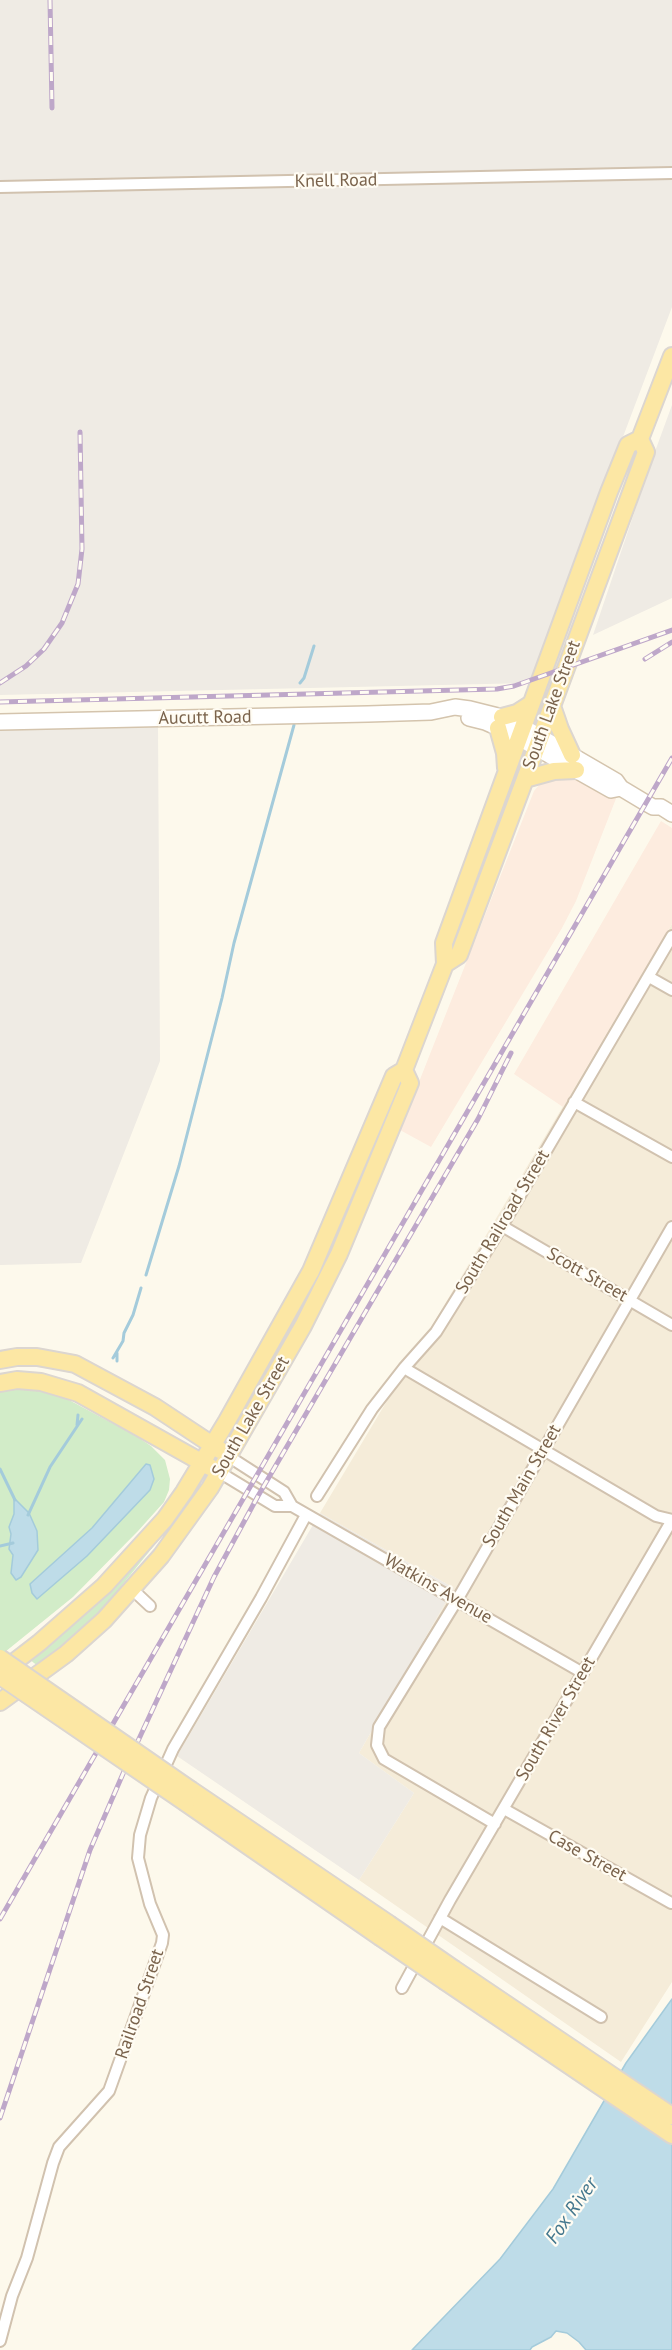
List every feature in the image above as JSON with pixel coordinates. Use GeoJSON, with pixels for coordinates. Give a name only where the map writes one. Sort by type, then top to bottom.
{"type":"FeatureCollection","features":[{"type":"Feature","properties":{"kind":"main road","name":"South Lake Street"},"geometry":{"type":"LineString","coordinates":[[445,964],[459,955],[539,743],[646,452],[640,439],[672,356]]}},
{"type":"Feature","properties":{"kind":"main road","name":"South Lake Street"},"geometry":{"type":"LineString","coordinates":[[0,1675],[77,1611],[127,1563],[165,1519],[202,1463],[311,1271],[394,1076],[404,1070],[445,964],[444,943],[628,444],[640,439]]}},
{"type":"Feature","properties":{"kind":"main road"},"geometry":{"type":"LineString","coordinates":[[507,771],[500,722],[531,704]]}},
{"type":"Feature","properties":{"kind":"main road"},"geometry":{"type":"LineString","coordinates":[[525,779],[574,763],[552,706]]}},
{"type":"Feature","properties":{"kind":"main road","name":"South Lake Street"},"geometry":{"type":"LineString","coordinates":[[0,1702],[66,1654],[133,1590],[176,1537],[219,1472],[303,1326],[339,1254],[410,1083],[404,1070]]}},
{"type":"Feature","properties":{"kind":"main road"},"geometry":{"type":"LineString","coordinates":[[0,1360],[37,1357],[75,1364],[155,1407],[228,1456]]}},
{"type":"Feature","properties":{"kind":"main road"},"geometry":{"type":"LineString","coordinates":[[0,1383],[17,1380],[41,1382],[78,1393],[219,1472]]}},
{"type":"Feature","properties":{"kind":"main road"},"geometry":{"type":"LineString","coordinates":[[0,1658],[189,1796],[547,2041],[672,2135]]}},
{"type":"Feature","properties":{"kind":"main road"},"geometry":{"type":"LineString","coordinates":[[0,1675],[189,1796]]}},
{"type":"Feature","properties":{"kind":"main road"},"geometry":{"type":"LineString","coordinates":[[547,2041],[672,2116]]}},
{"type":"Feature","properties":{"kind":"street","name":"Knell Road"},"geometry":{"type":"LineString","coordinates":[[0,187],[672,173]]}},
{"type":"Feature","properties":{"kind":"street","name":"Aucutt Road"},"geometry":{"type":"LineString","coordinates":[[0,722],[431,712],[442,716],[500,722],[574,763],[616,781],[621,788],[653,807]]}},
{"type":"Feature","properties":{"kind":"street"},"geometry":{"type":"LineString","coordinates":[[672,814],[661,807],[653,807],[654,813],[672,824]]}},
{"type":"Feature","properties":{"kind":"street","name":"South Railroad Street"},"geometry":{"type":"LineString","coordinates":[[317,1496],[372,1408],[436,1332],[502,1226],[672,936]]}},
{"type":"Feature","properties":{"kind":"street"},"geometry":{"type":"LineString","coordinates":[[649,977],[672,990]]}},
{"type":"Feature","properties":{"kind":"street"},"geometry":{"type":"LineString","coordinates":[[574,1102],[672,1157]]}},
{"type":"Feature","properties":{"kind":"street","name":"Scott Street"},"geometry":{"type":"LineString","coordinates":[[502,1226],[672,1324]]}},
{"type":"Feature","properties":{"kind":"street","name":"South Main Street"},"geometry":{"type":"LineString","coordinates":[[495,1824],[384,1759],[377,1745],[379,1727],[457,1600],[672,1227]]}},
{"type":"Feature","properties":{"kind":"street"},"geometry":{"type":"LineString","coordinates":[[404,1368],[656,1516],[672,1520]]}},
{"type":"Feature","properties":{"kind":"street","name":"Watkins Avenue"},"geometry":{"type":"LineString","coordinates":[[228,1456],[284,1492],[292,1506],[306,1515],[583,1673]]}},
{"type":"Feature","properties":{"kind":"street","name":"Watkins Avenue"},"geometry":{"type":"LineString","coordinates":[[219,1472],[275,1506],[292,1506]]}},
{"type":"Feature","properties":{"kind":"street","name":"Railroad Street"},"geometry":{"type":"LineString","coordinates":[[0,2341],[59,2147],[110,2091],[162,1943],[163,1935],[150,1904],[138,1858],[140,1835],[151,1798],[173,1749],[261,1598],[306,1515]]}},
{"type":"Feature","properties":{"kind":"street","name":"South River Street"},"geometry":{"type":"LineString","coordinates":[[402,1988],[440,1918],[672,1520]]}},
{"type":"Feature","properties":{"kind":"street"},"geometry":{"type":"LineString","coordinates":[[133,1590],[150,1606]]}},
{"type":"Feature","properties":{"kind":"street","name":"Case Street"},"geometry":{"type":"LineString","coordinates":[[504,1809],[671,1903]]}},
{"type":"Feature","properties":{"kind":"street"},"geometry":{"type":"LineString","coordinates":[[440,1918],[601,2017]]}},
{"type":"Feature","properties":{"kind":"shaded area"},"geometry":{"type":"Polygon","coordinates":[[[0,0],[672,0],[672,307],[530,683],[0,695],[0,0]]]}},
{"type":"Feature","properties":{"kind":"shaded area"},"geometry":{"type":"Polygon","coordinates":[[[672,405],[672,598],[593,635],[653,457],[672,405]]]}},
{"type":"Feature","properties":{"kind":"shaded area"},"geometry":{"type":"Polygon","coordinates":[[[158,725],[160,1061],[81,1263],[0,1265],[0,729],[158,725]]]}},
{"type":"Feature","properties":{"kind":"shaded area"},"geometry":{"type":"Polygon","coordinates":[[[570,775],[617,796],[576,901],[562,928],[431,1147],[400,1130],[534,791],[544,779],[570,775]]]}},
{"type":"Feature","properties":{"kind":"shaded area"},"geometry":{"type":"Polygon","coordinates":[[[661,821],[672,828],[672,924],[563,1107],[514,1074],[661,821]]]}},
{"type":"Feature","properties":{"kind":"shaded area"},"geometry":{"type":"Polygon","coordinates":[[[672,924],[672,1982],[621,2062],[359,1880],[414,1793],[359,1753],[454,1588],[320,1513],[672,924]]]}},
{"type":"Feature","properties":{"kind":"shaded area"},"geometry":{"type":"Polygon","coordinates":[[[320,1513],[454,1588],[359,1753],[414,1793],[359,1880],[177,1756],[320,1513]]]}},
{"type":"Feature","properties":{"kind":"green space"},"geometry":{"type":"Polygon","coordinates":[[[477,871],[479,872],[461,932],[454,947],[448,953],[477,871]]]}},
{"type":"Feature","properties":{"kind":"green space"},"geometry":{"type":"Polygon","coordinates":[[[388,1106],[391,1107],[376,1149],[331,1256],[296,1325],[293,1323],[332,1239],[388,1106]]]}},
{"type":"Feature","properties":{"kind":"green space"},"geometry":{"type":"Polygon","coordinates":[[[20,1389],[45,1392],[69,1400],[136,1436],[151,1446],[165,1460],[170,1479],[169,1490],[164,1502],[138,1531],[73,1597],[0,1656],[0,1392],[20,1389]]]}},
{"type":"Feature","properties":{"kind":"green space"},"geometry":{"type":"Polygon","coordinates":[[[169,1527],[98,1615],[39,1667],[29,1659],[169,1527]]]}},
{"type":"Feature","properties":{"kind":"water"},"geometry":{"type":"Polygon","coordinates":[[[146,1464],[150,1465],[154,1479],[150,1490],[87,1556],[37,1599],[32,1593],[30,1584],[92,1528],[146,1464]]]}},
{"type":"Feature","properties":{"kind":"water"},"geometry":{"type":"Polygon","coordinates":[[[14,1498],[29,1513],[37,1531],[38,1550],[21,1577],[16,1580],[11,1573],[13,1555],[9,1549],[11,1534],[9,1527],[14,1514],[14,1498]]]}},
{"type":"Feature","properties":{"kind":"water","name":"Fox River"},"geometry":{"type":"Polygon","coordinates":[[[672,1999],[672,2350],[586,2350],[567,2333],[556,2331],[551,2337],[530,2350],[412,2350],[500,2259],[553,2189],[626,2063],[672,1999]]]}},
{"type":"Feature","properties":{"kind":"waterway"},"geometry":{"type":"LineString","coordinates":[[300,683],[304,678],[314,646]]}},
{"type":"Feature","properties":{"kind":"waterway"},"geometry":{"type":"LineString","coordinates":[[146,1275],[179,1166],[234,943],[294,725]]}},
{"type":"Feature","properties":{"kind":"waterway"},"geometry":{"type":"LineString","coordinates":[[113,1358],[123,1341],[141,1288]]}},
{"type":"Feature","properties":{"kind":"waterway"},"geometry":{"type":"LineString","coordinates":[[117,1353],[117,1361]]}},
{"type":"Feature","properties":{"kind":"waterway"},"geometry":{"type":"LineString","coordinates":[[77,1425],[78,1415]]}},
{"type":"Feature","properties":{"kind":"waterway"},"geometry":{"type":"LineString","coordinates":[[28,1515],[50,1467],[82,1419]]}},
{"type":"Feature","properties":{"kind":"waterway"},"geometry":{"type":"LineString","coordinates":[[0,1469],[15,1500]]}},
{"type":"Feature","properties":{"kind":"waterway"},"geometry":{"type":"LineString","coordinates":[[0,1546],[13,1543]]}},
{"type":"Feature","properties":{"kind":"railway"},"geometry":{"type":"LineString","coordinates":[[50,0],[52,108]]}},
{"type":"Feature","properties":{"kind":"railway"},"geometry":{"type":"LineString","coordinates":[[0,683],[26,666],[44,649],[62,623],[78,584],[82,549],[80,432]]}},
{"type":"Feature","properties":{"kind":"railway"},"geometry":{"type":"LineString","coordinates":[[0,702],[497,689],[514,686],[672,630]]}},
{"type":"Feature","properties":{"kind":"railway"},"geometry":{"type":"LineString","coordinates":[[645,659],[672,642]]}},
{"type":"Feature","properties":{"kind":"railway"},"geometry":{"type":"LineString","coordinates":[[0,1919],[672,758]]}},
{"type":"Feature","properties":{"kind":"railway"},"geometry":{"type":"LineString","coordinates":[[0,2118],[90,1850],[214,1577],[258,1496],[478,1119],[511,1053]]}}]}
